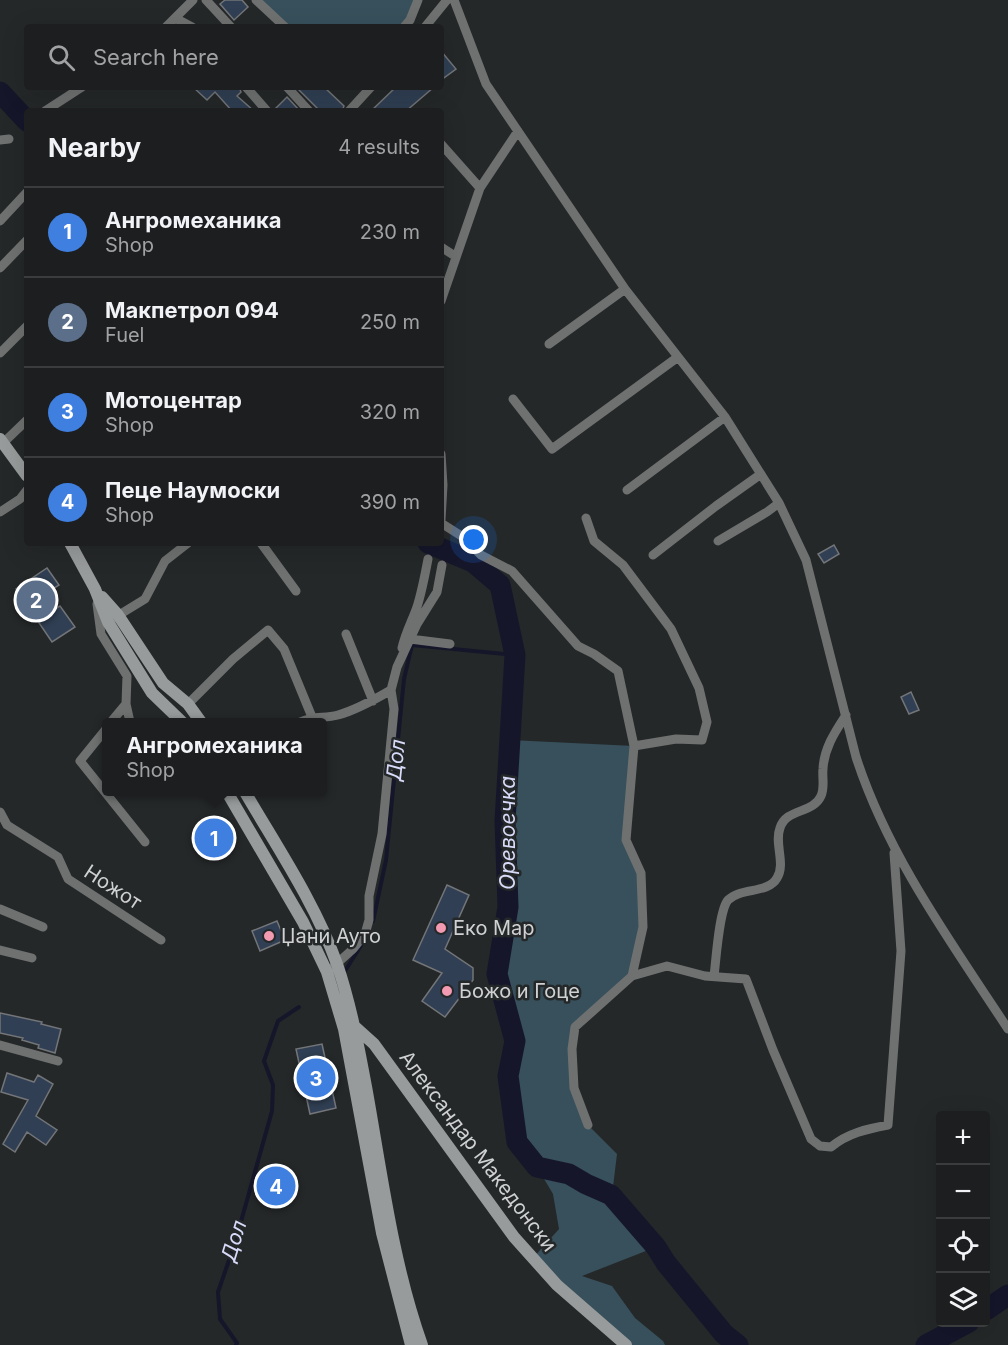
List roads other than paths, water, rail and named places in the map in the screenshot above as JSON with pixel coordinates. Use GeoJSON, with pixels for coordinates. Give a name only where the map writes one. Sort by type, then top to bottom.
{"type":"FeatureCollection","features":[{"type":"Feature","properties":{"kind":"street"},"geometry":{"type":"LineString","coordinates":[[169,24],[193,0]]}},
{"type":"Feature","properties":{"kind":"street"},"geometry":{"type":"LineString","coordinates":[[206,0],[228,24]]}},
{"type":"Feature","properties":{"kind":"street"},"geometry":{"type":"LineString","coordinates":[[256,0],[282,24]]}},
{"type":"Feature","properties":{"kind":"street"},"geometry":{"type":"LineString","coordinates":[[407,24],[418,0]]}},
{"type":"Feature","properties":{"kind":"street"},"geometry":{"type":"LineString","coordinates":[[427,24],[447,0]]}},
{"type":"Feature","properties":{"kind":"street"},"geometry":{"type":"LineString","coordinates":[[454,0],[486,84],[625,289],[724,417],[779,503],[806,560],[866,788],[893,847],[1008,1029]]}},
{"type":"Feature","properties":{"kind":"street"},"geometry":{"type":"LineString","coordinates":[[176,18],[187,24]]}},
{"type":"Feature","properties":{"kind":"street"},"geometry":{"type":"LineString","coordinates":[[50,108],[77,90]]}},
{"type":"Feature","properties":{"kind":"street"},"geometry":{"type":"LineString","coordinates":[[249,90],[264,108]]}},
{"type":"Feature","properties":{"kind":"street"},"geometry":{"type":"LineString","coordinates":[[290,90],[306,108]]}},
{"type":"Feature","properties":{"kind":"street"},"geometry":{"type":"LineString","coordinates":[[352,108],[368,90]]}},
{"type":"Feature","properties":{"kind":"street"},"geometry":{"type":"LineString","coordinates":[[444,291],[480,188],[518,131]]}},
{"type":"Feature","properties":{"kind":"street"},"geometry":{"type":"LineString","coordinates":[[444,147],[480,188]]}},
{"type":"Feature","properties":{"kind":"street"},"geometry":{"type":"LineString","coordinates":[[0,221],[24,195]]}},
{"type":"Feature","properties":{"kind":"street"},"geometry":{"type":"LineString","coordinates":[[0,268],[24,243]]}},
{"type":"Feature","properties":{"kind":"street"},"geometry":{"type":"LineString","coordinates":[[444,249],[455,256]]}},
{"type":"Feature","properties":{"kind":"street"},"geometry":{"type":"LineString","coordinates":[[549,344],[625,289]]}},
{"type":"Feature","properties":{"kind":"street"},"geometry":{"type":"LineString","coordinates":[[0,353],[24,329]]}},
{"type":"Feature","properties":{"kind":"street"},"geometry":{"type":"LineString","coordinates":[[513,399],[552,449],[678,357]]}},
{"type":"Feature","properties":{"kind":"street"},"geometry":{"type":"LineString","coordinates":[[627,490],[724,417]]}},
{"type":"Feature","properties":{"kind":"street"},"geometry":{"type":"LineString","coordinates":[[24,422],[1,441],[24,472]]}},
{"type":"Feature","properties":{"kind":"street"},"geometry":{"type":"LineString","coordinates":[[653,555],[761,474]]}},
{"type":"Feature","properties":{"kind":"street"},"geometry":{"type":"LineString","coordinates":[[0,512],[20,499],[24,493]]}},
{"type":"Feature","properties":{"kind":"street"},"geometry":{"type":"LineString","coordinates":[[718,542],[779,503]]}},
{"type":"Feature","properties":{"kind":"street"},"geometry":{"type":"LineString","coordinates":[[586,518],[594,541],[623,565],[671,629],[699,688],[707,722],[702,740],[676,739],[634,746]]}},
{"type":"Feature","properties":{"kind":"street"},"geometry":{"type":"LineString","coordinates":[[444,524],[463,537],[481,555],[512,571],[578,646],[618,671],[634,746],[626,840],[640,873],[643,927],[632,976]]}},
{"type":"Feature","properties":{"kind":"street"},"geometry":{"type":"LineString","coordinates":[[72,546],[152,693],[177,718]]}},
{"type":"Feature","properties":{"kind":"street"},"geometry":{"type":"LineString","coordinates":[[113,619],[145,599],[165,561],[184,546]]}},
{"type":"Feature","properties":{"kind":"street"},"geometry":{"type":"LineString","coordinates":[[263,546],[296,591]]}},
{"type":"Feature","properties":{"kind":"street"},"geometry":{"type":"LineString","coordinates":[[332,968],[353,950],[365,934],[369,920],[369,896],[382,834],[394,709],[391,690],[405,633],[423,586],[428,559]]}},
{"type":"Feature","properties":{"kind":"street"},"geometry":{"type":"LineString","coordinates":[[398,667],[417,624],[437,592],[442,565]]}},
{"type":"Feature","properties":{"kind":"street"},"geometry":{"type":"LineString","coordinates":[[95,589],[101,634],[127,676],[126,704],[129,718]]}},
{"type":"Feature","properties":{"kind":"street"},"geometry":{"type":"LineString","coordinates":[[113,619],[163,683],[188,704],[198,718]]}},
{"type":"Feature","properties":{"kind":"street"},"geometry":{"type":"LineString","coordinates":[[188,704],[233,659],[268,630],[284,649],[312,717],[336,716],[391,690]]}},
{"type":"Feature","properties":{"kind":"street"},"geometry":{"type":"LineString","coordinates":[[346,634],[373,700]]}},
{"type":"Feature","properties":{"kind":"street"},"geometry":{"type":"LineString","coordinates":[[410,639],[450,644]]}},
{"type":"Feature","properties":{"kind":"street"},"geometry":{"type":"LineString","coordinates":[[115,718],[126,704]]}},
{"type":"Feature","properties":{"kind":"street"},"geometry":{"type":"LineString","coordinates":[[714,976],[722,912],[728,900],[742,892],[768,886],[777,880],[780,870],[778,831],[782,821],[816,804],[821,796],[828,744],[846,715]]}},
{"type":"Feature","properties":{"kind":"street"},"geometry":{"type":"LineString","coordinates":[[102,734],[80,761],[102,788]]}},
{"type":"Feature","properties":{"kind":"street"},"geometry":{"type":"LineString","coordinates":[[108,796],[145,842]]}},
{"type":"Feature","properties":{"kind":"street"},"geometry":{"type":"LineString","coordinates":[[229,796],[332,968]]}},
{"type":"Feature","properties":{"kind":"street"},"geometry":{"type":"LineString","coordinates":[[247,796],[315,915],[332,968],[349,1028],[407,1297],[422,1345]]}},
{"type":"Feature","properties":{"kind":"street","name":"Ножот"},"geometry":{"type":"LineString","coordinates":[[0,812],[7,825],[58,857],[68,879],[161,940]]}},
{"type":"Feature","properties":{"kind":"street"},"geometry":{"type":"LineString","coordinates":[[588,1125],[574,1088],[572,1049],[575,1027],[632,976],[668,966],[705,976],[746,979],[811,1139],[820,1146],[831,1147],[842,1138],[888,1125],[902,951],[893,847]]}},
{"type":"Feature","properties":{"kind":"street"},"geometry":{"type":"LineString","coordinates":[[0,909],[43,927]]}},
{"type":"Feature","properties":{"kind":"street"},"geometry":{"type":"LineString","coordinates":[[0,950],[33,958]]}},
{"type":"Feature","properties":{"kind":"street"},"geometry":{"type":"LineString","coordinates":[[349,1028],[382,1233],[411,1345]]}},
{"type":"Feature","properties":{"kind":"street","name":"Александар Македонски"},"geometry":{"type":"LineString","coordinates":[[349,1028],[374,1044],[514,1237],[557,1285],[626,1345]]}},
{"type":"Feature","properties":{"kind":"street"},"geometry":{"type":"LineString","coordinates":[[0,1045],[58,1060]]}},
{"type":"Feature","properties":{"kind":"waterway","name":"Оревоечка"},"geometry":{"type":"LineString","coordinates":[[0,92],[24,118]]}},
{"type":"Feature","properties":{"kind":"waterway","name":"Оревоечка"},"geometry":{"type":"LineString","coordinates":[[435,546],[473,562],[500,585],[515,655],[505,821],[508,907],[497,974],[515,1041],[508,1076],[517,1142],[537,1167],[569,1174],[611,1195],[656,1247],[666,1263],[724,1334],[738,1345]]}},
{"type":"Feature","properties":{"kind":"waterway","name":"Дол"},"geometry":{"type":"LineString","coordinates":[[373,921],[386,860],[404,679],[412,645],[515,655]]}},
{"type":"Feature","properties":{"kind":"waterway","name":"Дол"},"geometry":{"type":"LineString","coordinates":[[345,971],[362,944]]}},
{"type":"Feature","properties":{"kind":"waterway","name":"Дол"},"geometry":{"type":"LineString","coordinates":[[236,1345],[237,1343],[220,1319],[218,1292],[235,1243],[272,1111],[273,1085],[264,1061],[278,1021],[299,1007]]}},
{"type":"Feature","properties":{"kind":"waterway","name":"Оревоечка"},"geometry":{"type":"LineString","coordinates":[[990,1307],[1008,1295]]}},
{"type":"Feature","properties":{"kind":"waterway","name":"Оревоечка"},"geometry":{"type":"LineString","coordinates":[[926,1345],[960,1327]]}},
{"type":"Feature","properties":{"kind":"place","name":"Макпетрол 094"},"geometry":{"type":"Point","coordinates":[36,600]}},
{"type":"Feature","properties":{"kind":"place","name":"Ангромеханика"},"geometry":{"type":"Point","coordinates":[214,838]}},
{"type":"Feature","properties":{"kind":"place","name":"Еко Мар"},"geometry":{"type":"Point","coordinates":[441,928]}},
{"type":"Feature","properties":{"kind":"place","name":"Џани Ауто"},"geometry":{"type":"Point","coordinates":[269,936]}},
{"type":"Feature","properties":{"kind":"place","name":"Божо и Гоце"},"geometry":{"type":"Point","coordinates":[447,991]}},
{"type":"Feature","properties":{"kind":"place","name":"Мотоцентар"},"geometry":{"type":"Point","coordinates":[316,1078]}},
{"type":"Feature","properties":{"kind":"place","name":"Пеце Наумоски"},"geometry":{"type":"Point","coordinates":[276,1186]}}]}
